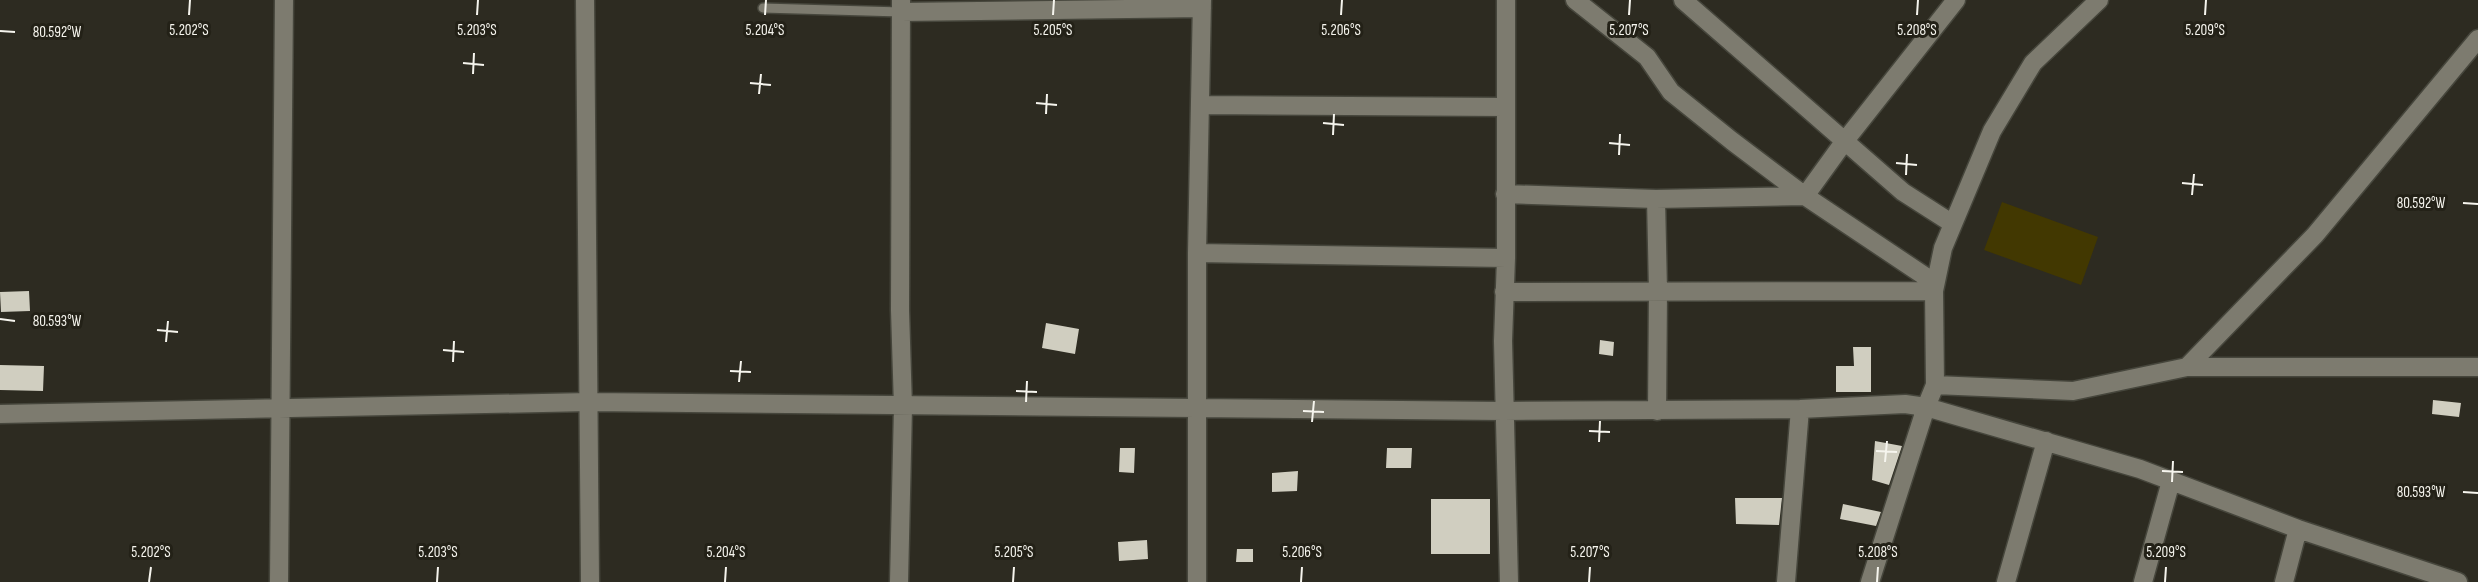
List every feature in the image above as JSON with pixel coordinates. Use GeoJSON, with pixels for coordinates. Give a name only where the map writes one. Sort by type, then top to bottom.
{"type":"FeatureCollection","features":[{"type":"Feature","properties":{"kind":"street"},"geometry":{"type":"LineString","coordinates":[[279,582],[284,0]]}},
{"type":"Feature","properties":{"kind":"street"},"geometry":{"type":"LineString","coordinates":[[585,0],[590,582]]}},
{"type":"Feature","properties":{"kind":"street"},"geometry":{"type":"LineString","coordinates":[[1506,0],[1504,411],[1509,582]]}},
{"type":"Feature","properties":{"kind":"street"},"geometry":{"type":"LineString","coordinates":[[1575,0],[1647,57],[1671,92],[1732,141],[1805,196],[1935,287]]}},
{"type":"Feature","properties":{"kind":"street"},"geometry":{"type":"LineString","coordinates":[[1684,0],[1903,192],[1953,224]]}},
{"type":"Feature","properties":{"kind":"street"},"geometry":{"type":"LineString","coordinates":[[1805,196],[1844,142],[1956,0]]}},
{"type":"Feature","properties":{"kind":"street"},"geometry":{"type":"LineString","coordinates":[[1870,582],[1935,385],[1935,287],[1943,248],[1992,131],[2033,63],[2099,0]]}},
{"type":"Feature","properties":{"kind":"street"},"geometry":{"type":"LineString","coordinates":[[899,582],[903,407],[900,310],[901,6],[1202,4],[1197,253],[1197,582]]}},
{"type":"Feature","properties":{"kind":"street"},"geometry":{"type":"LineString","coordinates":[[2187,367],[2315,235],[2478,39]]}},
{"type":"Feature","properties":{"kind":"street"},"geometry":{"type":"LineString","coordinates":[[1200,105],[1506,107]]}},
{"type":"Feature","properties":{"kind":"street"},"geometry":{"type":"LineString","coordinates":[[1505,194],[1656,200],[1805,196]]}},
{"type":"Feature","properties":{"kind":"street"},"geometry":{"type":"LineString","coordinates":[[1656,200],[1657,411]]}},
{"type":"Feature","properties":{"kind":"street"},"geometry":{"type":"LineString","coordinates":[[1197,253],[1506,258]]}},
{"type":"Feature","properties":{"kind":"street"},"geometry":{"type":"LineString","coordinates":[[1504,292],[1935,287]]}},
{"type":"Feature","properties":{"kind":"street"},"geometry":{"type":"LineString","coordinates":[[1935,385],[2073,391],[2187,367],[2478,367]]}},
{"type":"Feature","properties":{"kind":"street"},"geometry":{"type":"LineString","coordinates":[[0,414],[589,402],[903,407],[1197,406],[1504,411],[1800,409],[1905,405],[1926,407],[2140,468],[2431,578],[2458,582]]}},
{"type":"Feature","properties":{"kind":"street"},"geometry":{"type":"LineString","coordinates":[[1786,582],[1800,409]]}},
{"type":"Feature","properties":{"kind":"street"},"geometry":{"type":"LineString","coordinates":[[2006,582],[2046,441]]}},
{"type":"Feature","properties":{"kind":"street"},"geometry":{"type":"LineString","coordinates":[[2143,582],[2171,481]]}},
{"type":"Feature","properties":{"kind":"street"},"geometry":{"type":"LineString","coordinates":[[2284,582],[2298,529]]}},
{"type":"Feature","properties":{"kind":"lane"},"geometry":{"type":"LineString","coordinates":[[763,8],[901,6]]}},
{"type":"Feature","properties":{"kind":"shaded area"},"geometry":{"type":"Polygon","coordinates":[[[2002,202],[2098,237],[2081,285],[1984,250],[2002,202]]]}},
{"type":"Feature","properties":{"kind":"building"},"geometry":{"type":"Polygon","coordinates":[[[29,291],[30,311],[1,312],[0,292],[29,291]]]}},
{"type":"Feature","properties":{"kind":"building"},"geometry":{"type":"Polygon","coordinates":[[[1046,323],[1079,329],[1075,354],[1042,348],[1046,323]]]}},
{"type":"Feature","properties":{"kind":"building"},"geometry":{"type":"Polygon","coordinates":[[[1600,340],[1614,342],[1613,356],[1599,354],[1600,340]]]}},
{"type":"Feature","properties":{"kind":"building"},"geometry":{"type":"Polygon","coordinates":[[[1853,347],[1871,347],[1871,392],[1836,392],[1836,366],[1854,366],[1853,347]]]}},
{"type":"Feature","properties":{"kind":"building"},"geometry":{"type":"Polygon","coordinates":[[[0,365],[44,366],[43,391],[0,390],[0,365]]]}},
{"type":"Feature","properties":{"kind":"building"},"geometry":{"type":"Polygon","coordinates":[[[2433,400],[2461,403],[2459,417],[2432,414],[2433,400]]]}},
{"type":"Feature","properties":{"kind":"building"},"geometry":{"type":"Polygon","coordinates":[[[1875,441],[1902,446],[1889,485],[1872,480],[1875,441]]]}},
{"type":"Feature","properties":{"kind":"building"},"geometry":{"type":"Polygon","coordinates":[[[1120,448],[1135,448],[1134,473],[1119,472],[1120,448]]]}},
{"type":"Feature","properties":{"kind":"building"},"geometry":{"type":"Polygon","coordinates":[[[1387,448],[1412,448],[1411,468],[1386,468],[1387,448]]]}},
{"type":"Feature","properties":{"kind":"building"},"geometry":{"type":"Polygon","coordinates":[[[1298,471],[1297,491],[1272,492],[1272,473],[1298,471]]]}},
{"type":"Feature","properties":{"kind":"building"},"geometry":{"type":"Polygon","coordinates":[[[1735,498],[1782,498],[1779,525],[1736,524],[1735,498]]]}},
{"type":"Feature","properties":{"kind":"building"},"geometry":{"type":"Polygon","coordinates":[[[1431,499],[1490,499],[1490,554],[1431,554],[1431,499]]]}},
{"type":"Feature","properties":{"kind":"building"},"geometry":{"type":"Polygon","coordinates":[[[1843,504],[1881,512],[1876,526],[1840,519],[1843,504]]]}},
{"type":"Feature","properties":{"kind":"building"},"geometry":{"type":"Polygon","coordinates":[[[1147,540],[1148,559],[1119,561],[1118,542],[1147,540]]]}},
{"type":"Feature","properties":{"kind":"building"},"geometry":{"type":"Polygon","coordinates":[[[1237,549],[1253,549],[1253,562],[1236,562],[1237,549]]]}}]}
